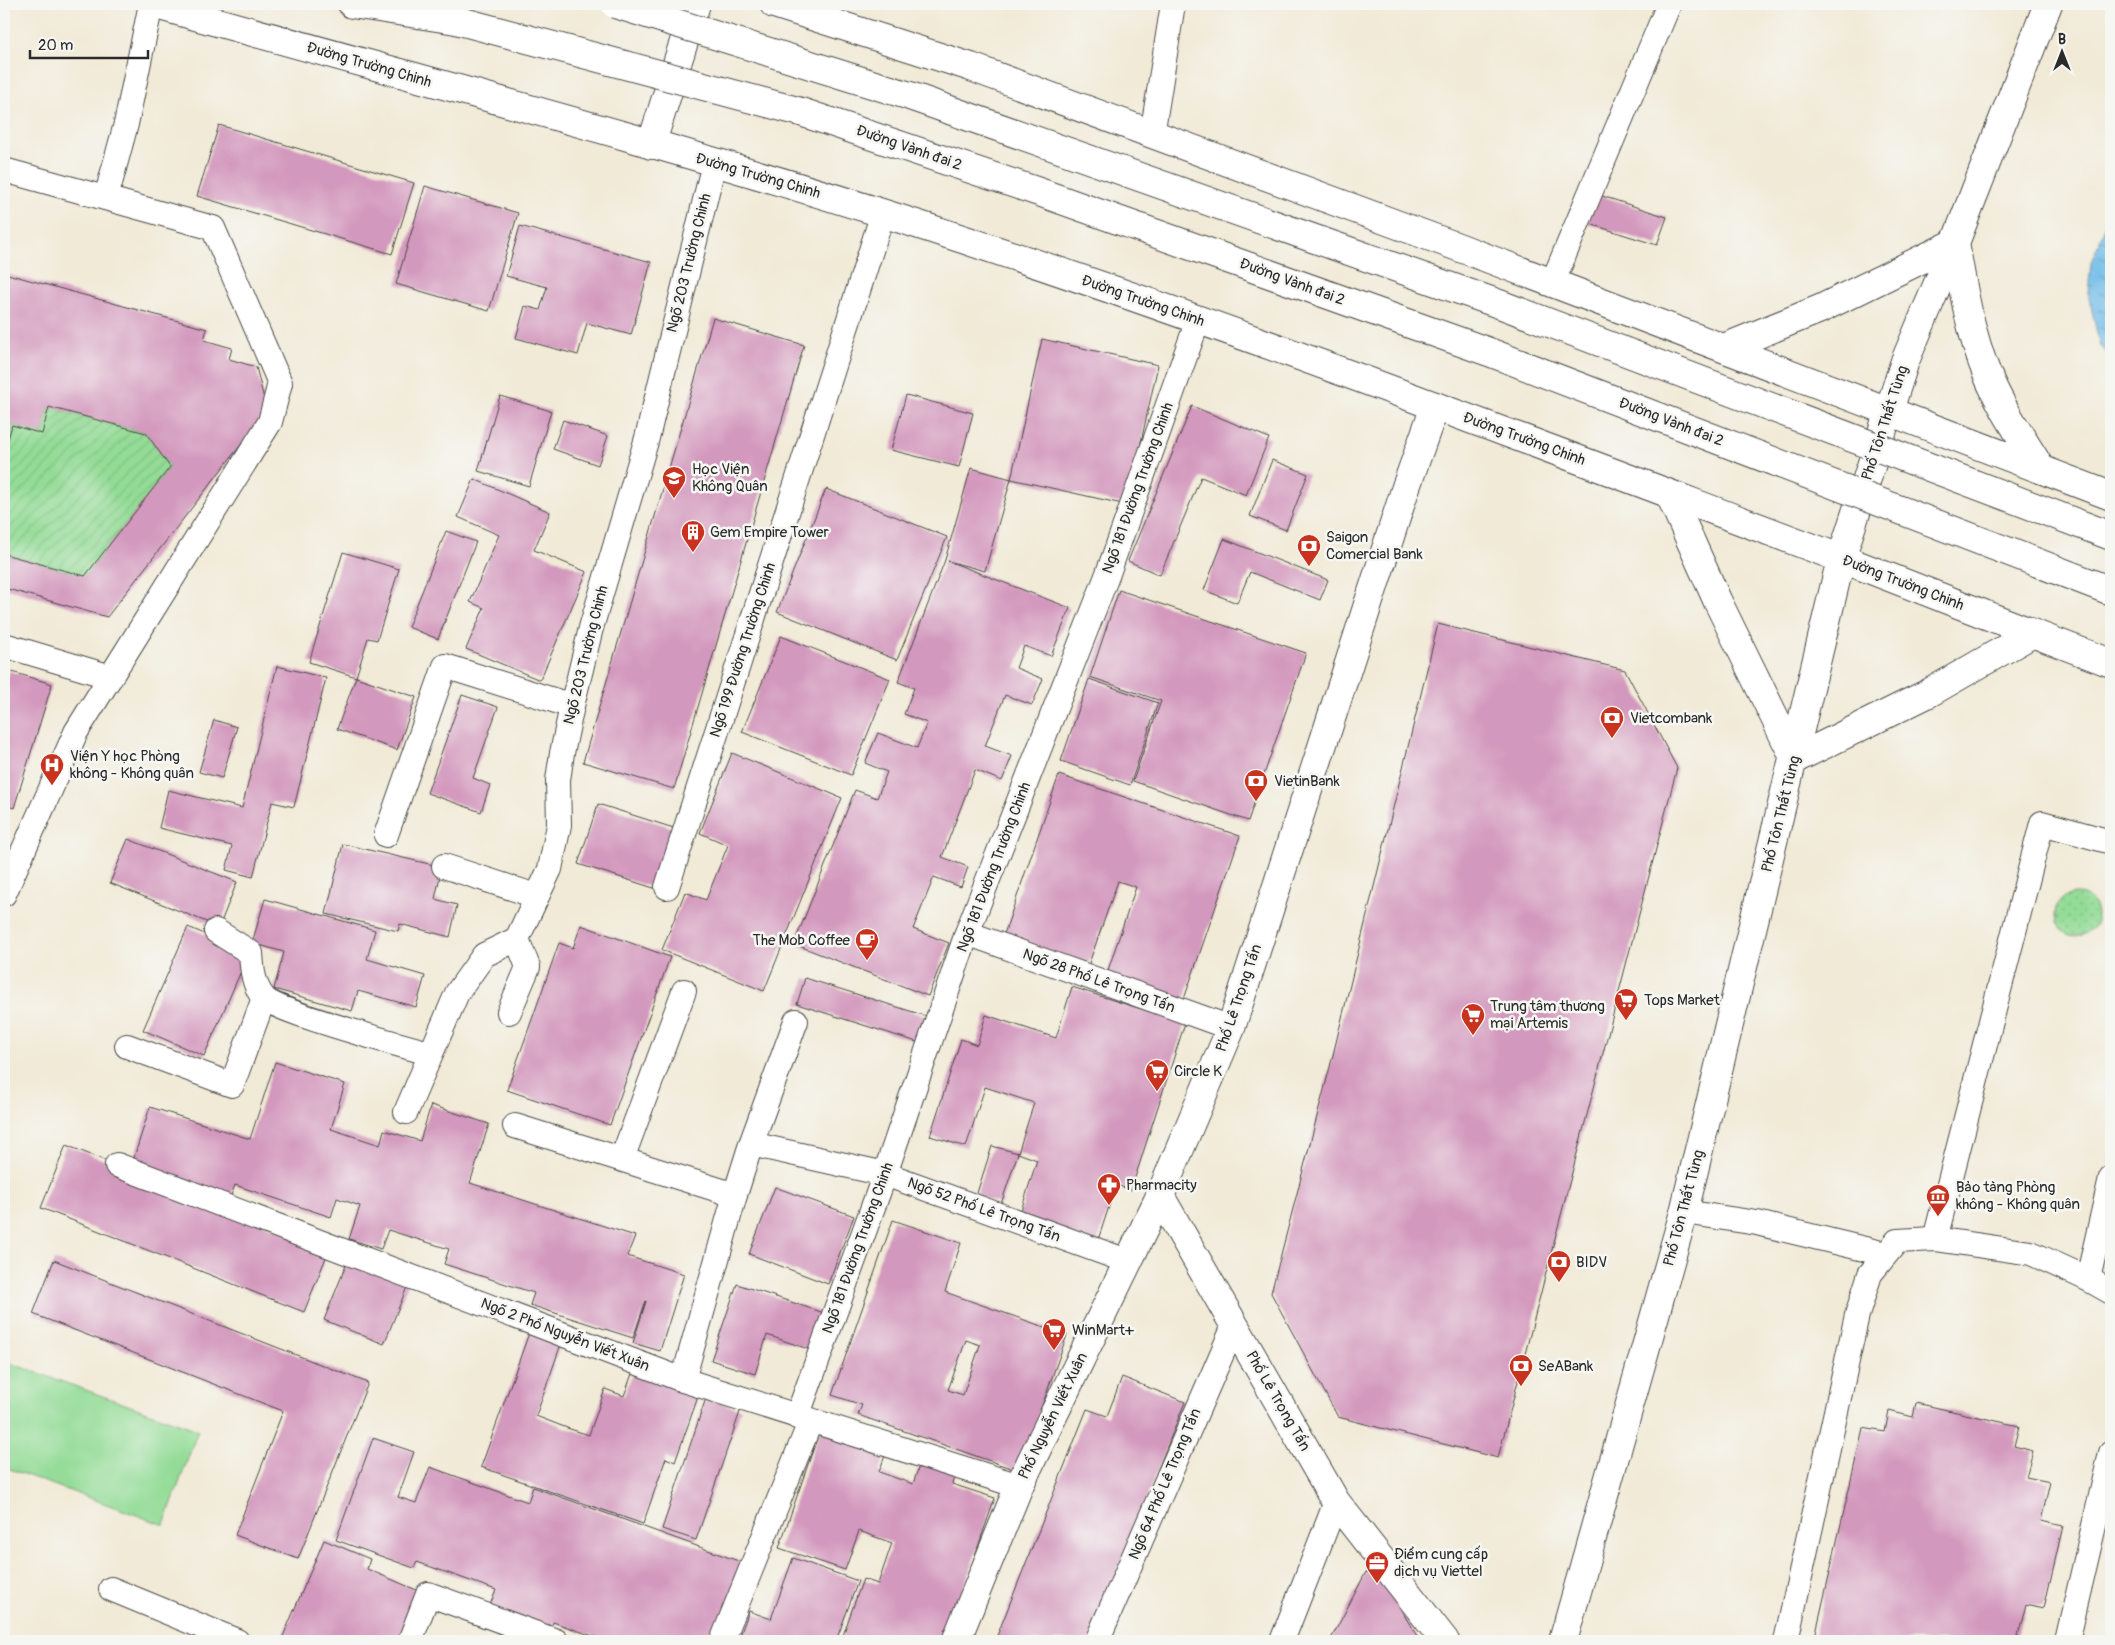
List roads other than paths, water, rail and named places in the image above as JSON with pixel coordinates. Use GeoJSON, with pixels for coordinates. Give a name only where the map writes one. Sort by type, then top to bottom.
{"type":"FeatureCollection","features":[{"type":"Feature","properties":{"kind":"main road","name":"Đường Trường Chinh"},"geometry":{"type":"LineString","coordinates":[[152,4],[714,163],[883,213],[1198,320],[1436,406],[1841,559],[2111,664]]}},
{"type":"Feature","properties":{"kind":"main road","name":"Đường Vành đai 2"},"geometry":{"type":"LineString","coordinates":[[352,4],[456,20],[801,112],[1039,192],[1489,352],[2111,591]]}},
{"type":"Feature","properties":{"kind":"main road"},"geometry":{"type":"LineString","coordinates":[[615,4],[910,96],[1502,305],[2111,536]]}},
{"type":"Feature","properties":{"kind":"main road"},"geometry":{"type":"LineString","coordinates":[[651,145],[696,4]]}},
{"type":"Feature","properties":{"kind":"main road"},"geometry":{"type":"LineString","coordinates":[[774,4],[971,68],[1724,348],[2111,496]]}},
{"type":"Feature","properties":{"kind":"main road","name":"Phố Tôn Thất Tùng"},"geometry":{"type":"LineString","coordinates":[[1563,1641],[1684,1212],[1795,759],[1841,559],[1905,361],[1955,243],[2048,4]]}},
{"type":"Feature","properties":{"kind":"main road"},"geometry":{"type":"LineString","coordinates":[[1724,348],[1820,309],[1955,243],[1970,319],[1986,370],[2001,402],[2040,469]]}},
{"type":"Feature","properties":{"kind":"main road","name":"Phố Lê Trọng Tấn"},"geometry":{"type":"LineString","coordinates":[[1436,406],[1406,487],[1230,1028],[1160,1196],[1336,1502],[1445,1641]]}},
{"type":"Feature","properties":{"kind":"main road"},"geometry":{"type":"LineString","coordinates":[[1670,496],[1718,602],[1795,759],[1929,693],[2033,633]]}},
{"type":"Feature","properties":{"kind":"main road","name":"Phố Nguyễn Viết Xuân"},"geometry":{"type":"LineString","coordinates":[[956,1641],[1020,1486],[1160,1196]]}},
{"type":"Feature","properties":{"kind":"lane"},"geometry":{"type":"LineString","coordinates":[[106,198],[126,124],[152,4]]}},
{"type":"Feature","properties":{"kind":"lane"},"geometry":{"type":"LineString","coordinates":[[1152,135],[1174,4]]}},
{"type":"Feature","properties":{"kind":"lane"},"geometry":{"type":"LineString","coordinates":[[1552,284],[1669,4]]}},
{"type":"Feature","properties":{"kind":"lane","name":"Ngõ 203 Trường Chinh"},"geometry":{"type":"LineString","coordinates":[[517,939],[550,869],[559,825],[558,780],[572,706],[591,628],[647,438],[714,163]]}},
{"type":"Feature","properties":{"kind":"lane"},"geometry":{"type":"LineString","coordinates":[[4,170],[213,228],[280,383],[270,422],[76,732],[4,894]]}},
{"type":"Feature","properties":{"kind":"lane","name":"Ngõ 199 Đường Trường Chinh"},"geometry":{"type":"LineString","coordinates":[[667,887],[883,213]]}},
{"type":"Feature","properties":{"kind":"lane","name":"Ngõ 181 Đường Trường Chinh"},"geometry":{"type":"LineString","coordinates":[[722,1641],[804,1418],[967,933],[1107,576],[1198,320]]}},
{"type":"Feature","properties":{"kind":"lane"},"geometry":{"type":"LineString","coordinates":[[4,645],[111,677]]}},
{"type":"Feature","properties":{"kind":"lane"},"geometry":{"type":"LineString","coordinates":[[386,835],[445,666],[572,706]]}},
{"type":"Feature","properties":{"kind":"lane"},"geometry":{"type":"LineString","coordinates":[[1935,1239],[2042,823],[2111,842]]}},
{"type":"Feature","properties":{"kind":"lane"},"geometry":{"type":"LineString","coordinates":[[444,866],[536,896]]}},
{"type":"Feature","properties":{"kind":"lane"},"geometry":{"type":"LineString","coordinates":[[216,931],[251,954],[253,977],[264,998],[311,1017],[429,1053]]}},
{"type":"Feature","properties":{"kind":"lane","name":"Ngõ 28 Phố Lê Trọng Tấn"},"geometry":{"type":"LineString","coordinates":[[967,933],[1230,1028]]}},
{"type":"Feature","properties":{"kind":"lane"},"geometry":{"type":"LineString","coordinates":[[406,1112],[429,1053],[457,993],[484,955],[517,939],[528,966],[509,1012]]}},
{"type":"Feature","properties":{"kind":"lane"},"geometry":{"type":"LineString","coordinates":[[622,1159],[684,991]]}},
{"type":"Feature","properties":{"kind":"lane"},"geometry":{"type":"LineString","coordinates":[[127,1046],[232,1085],[264,998]]}},
{"type":"Feature","properties":{"kind":"lane"},"geometry":{"type":"LineString","coordinates":[[683,1380],[735,1194],[751,1144],[796,1021]]}},
{"type":"Feature","properties":{"kind":"lane"},"geometry":{"type":"LineString","coordinates":[[515,1126],[735,1194]]}},
{"type":"Feature","properties":{"kind":"lane","name":"Ngõ 52 Phố Lê Trọng Tấn"},"geometry":{"type":"LineString","coordinates":[[751,1144],[885,1174],[1127,1261]]}},
{"type":"Feature","properties":{"kind":"lane","name":"Ngõ 2 Phố Nguyễn Viết Xuân"},"geometry":{"type":"LineString","coordinates":[[117,1164],[683,1380],[1020,1486]]}},
{"type":"Feature","properties":{"kind":"lane"},"geometry":{"type":"LineString","coordinates":[[2088,1279],[2111,1178]]}},
{"type":"Feature","properties":{"kind":"lane"},"geometry":{"type":"LineString","coordinates":[[1684,1212],[1757,1222],[1885,1254]]}},
{"type":"Feature","properties":{"kind":"lane"},"geometry":{"type":"LineString","coordinates":[[1786,1641],[1857,1315],[1870,1274],[1897,1241],[1935,1239],[2031,1253],[2088,1279],[2111,1292]]}},
{"type":"Feature","properties":{"kind":"lane","name":"Ngõ 64 Phố Lê Trọng Tấn"},"geometry":{"type":"LineString","coordinates":[[1097,1641],[1234,1326]]}},
{"type":"Feature","properties":{"kind":"lane"},"geometry":{"type":"LineString","coordinates":[[2067,1641],[2111,1453]]}},
{"type":"Feature","properties":{"kind":"lane"},"geometry":{"type":"LineString","coordinates":[[1282,1641],[1336,1502]]}},
{"type":"Feature","properties":{"kind":"lane"},"geometry":{"type":"LineString","coordinates":[[111,1589],[237,1641]]}},
{"type":"Feature","properties":{"kind":"lane"},"geometry":{"type":"LineString","coordinates":[[410,1641],[428,1594],[556,1641]]}},
{"type":"Feature","properties":{"kind":"water"},"geometry":{"type":"Polygon","coordinates":[[[2111,212],[2111,358],[2100,347],[2088,293],[2091,262],[2111,212]]]}},
{"type":"Feature","properties":{"kind":"place","name":"Học Viện Không Quân"},"geometry":{"type":"Point","coordinates":[674,499]}},
{"type":"Feature","properties":{"kind":"place","name":"Gem Empire Tower"},"geometry":{"type":"Point","coordinates":[693,553]}},
{"type":"Feature","properties":{"kind":"place","name":"Saigon Comercial Bank"},"geometry":{"type":"Point","coordinates":[1309,567]}},
{"type":"Feature","properties":{"kind":"place","name":"Vietcombank"},"geometry":{"type":"Point","coordinates":[1612,739]}},
{"type":"Feature","properties":{"kind":"place","name":"Viện Y học Phòng không - Không quân"},"geometry":{"type":"Point","coordinates":[52,786]}},
{"type":"Feature","properties":{"kind":"place","name":"VietinBank"},"geometry":{"type":"Point","coordinates":[1256,802]}},
{"type":"Feature","properties":{"kind":"place","name":"The Mob Coffee"},"geometry":{"type":"Point","coordinates":[867,961]}},
{"type":"Feature","properties":{"kind":"place","name":"Tops Market"},"geometry":{"type":"Point","coordinates":[1626,1021]}},
{"type":"Feature","properties":{"kind":"place","name":"Trung tâm thương mại Artemis"},"geometry":{"type":"Point","coordinates":[1473,1036]}},
{"type":"Feature","properties":{"kind":"place","name":"Circle K"},"geometry":{"type":"Point","coordinates":[1157,1092]}},
{"type":"Feature","properties":{"kind":"place","name":"Pharmacity"},"geometry":{"type":"Point","coordinates":[1109,1206]}},
{"type":"Feature","properties":{"kind":"place","name":"Bảo tàng Phòng không - Không quân"},"geometry":{"type":"Point","coordinates":[1938,1217]}},
{"type":"Feature","properties":{"kind":"place","name":"BIDV"},"geometry":{"type":"Point","coordinates":[1559,1283]}},
{"type":"Feature","properties":{"kind":"place","name":"WinMart+"},"geometry":{"type":"Point","coordinates":[1054,1351]}},
{"type":"Feature","properties":{"kind":"place","name":"SeABank"},"geometry":{"type":"Point","coordinates":[1521,1387]}},
{"type":"Feature","properties":{"kind":"place","name":"Điểm cung cấp dịch vụ Viettel"},"geometry":{"type":"Point","coordinates":[1377,1584]}}]}
